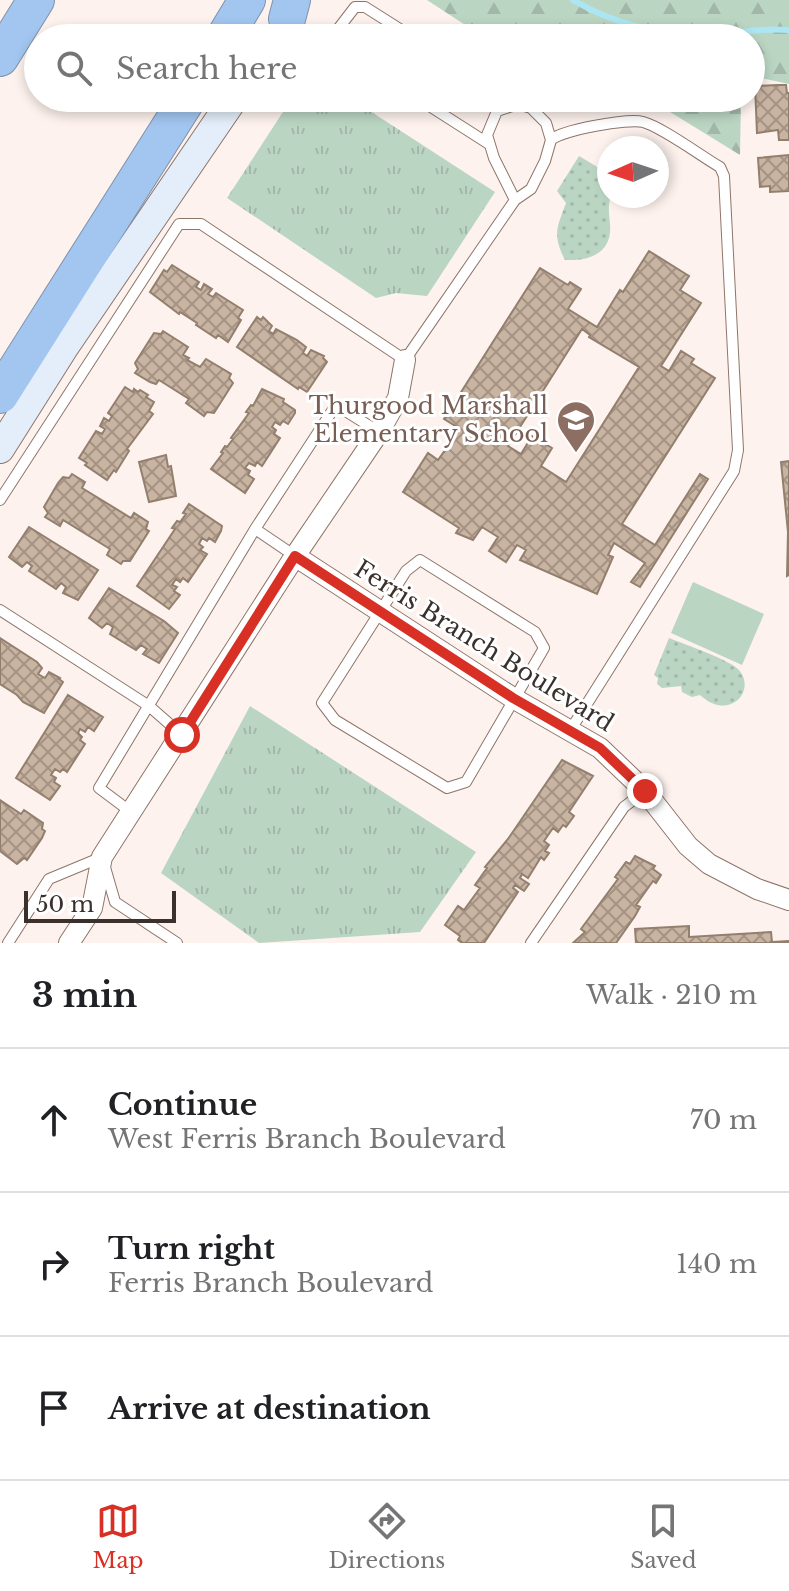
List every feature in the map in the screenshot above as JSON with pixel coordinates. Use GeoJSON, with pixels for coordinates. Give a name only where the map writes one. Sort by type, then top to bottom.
{"type":"FeatureCollection","features":[{"type":"Feature","properties":{"kind":"highway"},"geometry":{"type":"LineString","coordinates":[[0,58],[36,0]]}},
{"type":"Feature","properties":{"kind":"highway"},"geometry":{"type":"LineString","coordinates":[[232,24],[247,0]]}},
{"type":"Feature","properties":{"kind":"highway"},"geometry":{"type":"LineString","coordinates":[[0,395],[179,112]]}},
{"type":"Feature","properties":{"kind":"main road"},"geometry":{"type":"LineString","coordinates":[[0,449],[65,346],[224,112]]}},
{"type":"Feature","properties":{"kind":"street"},"geometry":{"type":"LineString","coordinates":[[71,941],[92,908],[102,857],[295,556],[379,432],[398,398],[405,360]]}},
{"type":"Feature","properties":{"kind":"street","name":"Ferris Branch Boulevard"},"geometry":{"type":"LineString","coordinates":[[295,556],[513,698],[600,748],[645,791],[688,846],[709,864],[757,889],[789,900]]}},
{"type":"Feature","properties":{"kind":"lane"},"geometry":{"type":"LineString","coordinates":[[342,24],[355,7],[365,7],[392,24]]}},
{"type":"Feature","properties":{"kind":"lane"},"geometry":{"type":"LineString","coordinates":[[439,112],[490,144]]}},
{"type":"Feature","properties":{"kind":"lane"},"geometry":{"type":"LineString","coordinates":[[497,112],[487,135],[494,158],[515,200]]}},
{"type":"Feature","properties":{"kind":"lane"},"geometry":{"type":"LineString","coordinates":[[535,112],[546,123],[551,140]]}},
{"type":"Feature","properties":{"kind":"lane"},"geometry":{"type":"LineString","coordinates":[[0,500],[179,224],[201,224],[405,360],[515,200],[531,189],[551,140],[557,134],[571,130],[641,121],[720,167],[724,176],[738,450],[734,471],[571,729]]}},
{"type":"Feature","properties":{"kind":"lane"},"geometry":{"type":"LineString","coordinates":[[131,812],[99,788],[255,529],[336,405],[379,432]]}},
{"type":"Feature","properties":{"kind":"lane"},"geometry":{"type":"LineString","coordinates":[[255,529],[295,556]]}},
{"type":"Feature","properties":{"kind":"lane"},"geometry":{"type":"LineString","coordinates":[[420,560],[535,632],[544,648],[466,782],[447,788],[335,720],[322,703],[379,613],[406,571],[420,560]]}},
{"type":"Feature","properties":{"kind":"lane"},"geometry":{"type":"LineString","coordinates":[[0,610],[149,706],[182,735]]}},
{"type":"Feature","properties":{"kind":"lane"},"geometry":{"type":"LineString","coordinates":[[531,943],[624,807],[645,791]]}},
{"type":"Feature","properties":{"kind":"lane"},"geometry":{"type":"LineString","coordinates":[[8,943],[49,879],[102,857],[115,902],[177,943]]}},
{"type":"Feature","properties":{"kind":"green space"},"geometry":{"type":"Polygon","coordinates":[[[427,0],[789,0],[789,84],[765,79],[765,24],[464,24],[427,0]]]}},
{"type":"Feature","properties":{"kind":"green space"},"geometry":{"type":"Polygon","coordinates":[[[283,112],[372,112],[495,192],[427,296],[396,293],[376,298],[227,198],[283,112]]]}},
{"type":"Feature","properties":{"kind":"green space"},"geometry":{"type":"Polygon","coordinates":[[[670,112],[741,112],[740,155],[670,112]]]}},
{"type":"Feature","properties":{"kind":"green space"},"geometry":{"type":"Polygon","coordinates":[[[579,156],[597,167],[597,208],[609,208],[610,232],[600,252],[565,260],[558,244],[557,231],[566,203],[557,191],[579,156]]]}},
{"type":"Feature","properties":{"kind":"green space"},"geometry":{"type":"Polygon","coordinates":[[[693,582],[764,614],[742,665],[671,633],[693,582]]]}},
{"type":"Feature","properties":{"kind":"green space"},"geometry":{"type":"Polygon","coordinates":[[[669,638],[717,657],[739,670],[745,687],[737,700],[730,704],[711,703],[700,695],[692,697],[682,692],[681,686],[662,688],[657,684],[658,678],[654,675],[669,638]]]}},
{"type":"Feature","properties":{"kind":"green space"},"geometry":{"type":"Polygon","coordinates":[[[250,706],[476,852],[420,932],[259,943],[161,873],[250,706]]]}},
{"type":"Feature","properties":{"kind":"building"},"geometry":{"type":"Polygon","coordinates":[[[786,85],[789,93],[789,140],[779,140],[778,130],[757,133],[756,112],[765,112],[765,86],[786,85]]]}},
{"type":"Feature","properties":{"kind":"building"},"geometry":{"type":"Polygon","coordinates":[[[789,155],[789,191],[770,192],[770,186],[760,187],[758,158],[789,155]]]}},
{"type":"Feature","properties":{"kind":"building","name":"Thurgood Marshall Elementary School"},"geometry":{"type":"Polygon","coordinates":[[[649,251],[689,276],[680,290],[701,303],[661,366],[669,371],[681,351],[694,359],[691,363],[715,378],[622,524],[655,545],[700,474],[708,479],[640,587],[631,582],[645,563],[614,543],[608,555],[613,557],[597,594],[520,560],[526,550],[517,545],[506,562],[489,551],[498,537],[482,527],[473,540],[456,533],[459,528],[403,492],[428,453],[438,460],[460,429],[444,419],[540,268],[581,289],[568,309],[597,327],[620,290],[623,292],[649,251]],[[582,329],[508,446],[521,454],[532,436],[552,448],[541,466],[566,482],[639,367],[582,329]]]}},
{"type":"Feature","properties":{"kind":"building"},"geometry":{"type":"Polygon","coordinates":[[[172,265],[199,282],[196,287],[201,290],[204,284],[212,289],[208,294],[213,297],[216,293],[243,310],[238,318],[241,320],[228,342],[218,335],[216,338],[150,292],[164,270],[167,272],[172,265]]]}},
{"type":"Feature","properties":{"kind":"building"},"geometry":{"type":"Polygon","coordinates":[[[257,317],[261,320],[263,317],[272,326],[269,331],[273,334],[276,329],[306,347],[303,353],[307,356],[311,350],[324,356],[327,362],[307,392],[237,347],[257,317]]]}},
{"type":"Feature","properties":{"kind":"building"},"geometry":{"type":"Polygon","coordinates":[[[163,331],[188,347],[183,355],[189,358],[187,360],[200,367],[206,359],[231,374],[229,378],[233,383],[214,413],[207,412],[204,416],[186,403],[189,399],[159,380],[156,384],[135,373],[138,369],[135,363],[154,333],[161,334],[163,331]]]}},
{"type":"Feature","properties":{"kind":"building"},"geometry":{"type":"Polygon","coordinates":[[[125,387],[148,395],[146,397],[154,402],[149,411],[153,414],[127,449],[129,451],[116,472],[114,470],[107,480],[79,458],[96,431],[102,434],[105,429],[100,426],[104,418],[109,421],[112,416],[108,413],[125,387]]]}},
{"type":"Feature","properties":{"kind":"building"},"geometry":{"type":"Polygon","coordinates":[[[262,389],[284,399],[283,402],[295,413],[288,424],[275,422],[272,427],[276,430],[274,434],[280,438],[262,466],[257,462],[255,466],[249,463],[245,468],[254,479],[245,493],[211,469],[233,439],[262,389]]]}},
{"type":"Feature","properties":{"kind":"building"},"geometry":{"type":"Polygon","coordinates":[[[166,455],[176,496],[149,502],[139,462],[166,455]]]}},
{"type":"Feature","properties":{"kind":"building"},"geometry":{"type":"Polygon","coordinates":[[[789,461],[789,575],[787,576],[788,532],[781,462],[789,461]]]}},
{"type":"Feature","properties":{"kind":"building"},"geometry":{"type":"Polygon","coordinates":[[[72,474],[85,482],[82,488],[131,518],[134,513],[148,522],[146,529],[149,531],[130,561],[121,564],[107,555],[110,549],[63,520],[60,526],[45,517],[48,513],[44,507],[58,483],[72,474]]]}},
{"type":"Feature","properties":{"kind":"building"},"geometry":{"type":"Polygon","coordinates":[[[189,504],[222,526],[215,542],[202,538],[199,544],[203,547],[200,550],[207,554],[188,582],[183,578],[180,582],[176,579],[172,585],[177,587],[174,591],[180,595],[169,609],[137,586],[175,529],[172,528],[186,514],[183,513],[189,504]]]}},
{"type":"Feature","properties":{"kind":"building"},"geometry":{"type":"Polygon","coordinates":[[[29,527],[98,570],[78,600],[63,593],[66,587],[61,583],[56,589],[29,571],[32,566],[27,562],[22,567],[9,557],[29,527]]]}},
{"type":"Feature","properties":{"kind":"building"},"geometry":{"type":"Polygon","coordinates":[[[109,588],[164,621],[178,633],[159,663],[143,654],[147,649],[141,645],[136,650],[110,634],[113,627],[107,623],[102,628],[89,618],[109,588]]]}},
{"type":"Feature","properties":{"kind":"building"},"geometry":{"type":"Polygon","coordinates":[[[0,638],[37,662],[42,668],[38,674],[45,678],[49,672],[63,682],[44,713],[0,684],[0,638]]]}},
{"type":"Feature","properties":{"kind":"building"},"geometry":{"type":"Polygon","coordinates":[[[68,695],[103,717],[94,731],[88,727],[85,732],[80,729],[80,740],[85,744],[67,772],[55,769],[51,775],[60,786],[50,800],[16,778],[68,695]]]}},
{"type":"Feature","properties":{"kind":"building"},"geometry":{"type":"Polygon","coordinates":[[[562,760],[593,776],[569,812],[574,816],[558,832],[553,828],[544,841],[549,845],[545,851],[549,853],[544,860],[541,857],[528,878],[522,874],[520,878],[529,884],[524,891],[515,885],[513,888],[518,892],[484,943],[462,943],[458,940],[460,936],[445,925],[458,906],[464,910],[480,888],[475,885],[485,867],[562,760]]]}},
{"type":"Feature","properties":{"kind":"building"},"geometry":{"type":"Polygon","coordinates":[[[0,800],[21,814],[24,810],[43,823],[42,829],[45,831],[42,838],[27,860],[24,858],[17,864],[0,851],[0,800]]]}},
{"type":"Feature","properties":{"kind":"building"},"geometry":{"type":"Polygon","coordinates":[[[635,856],[655,866],[653,869],[661,875],[636,905],[640,907],[616,943],[573,943],[585,932],[581,929],[618,879],[615,877],[635,856]]]}},
{"type":"Feature","properties":{"kind":"building"},"geometry":{"type":"Polygon","coordinates":[[[689,926],[689,937],[771,932],[772,942],[789,943],[636,943],[635,929],[689,926]]]}},
{"type":"Feature","properties":{"kind":"waterway"},"geometry":{"type":"LineString","coordinates":[[573,0],[628,24]]}},
{"type":"Feature","properties":{"kind":"waterway"},"geometry":{"type":"LineString","coordinates":[[765,29],[789,30]]}},
{"type":"Feature","properties":{"kind":"place","name":"Thurgood Marshall Elementary School"},"geometry":{"type":"Point","coordinates":[576,454]}},
{"type":"Feature","properties":{"kind":"route"},"geometry":{"type":"LineString","coordinates":[[182,735],[295,556],[513,698],[600,748],[645,791]]}}]}
